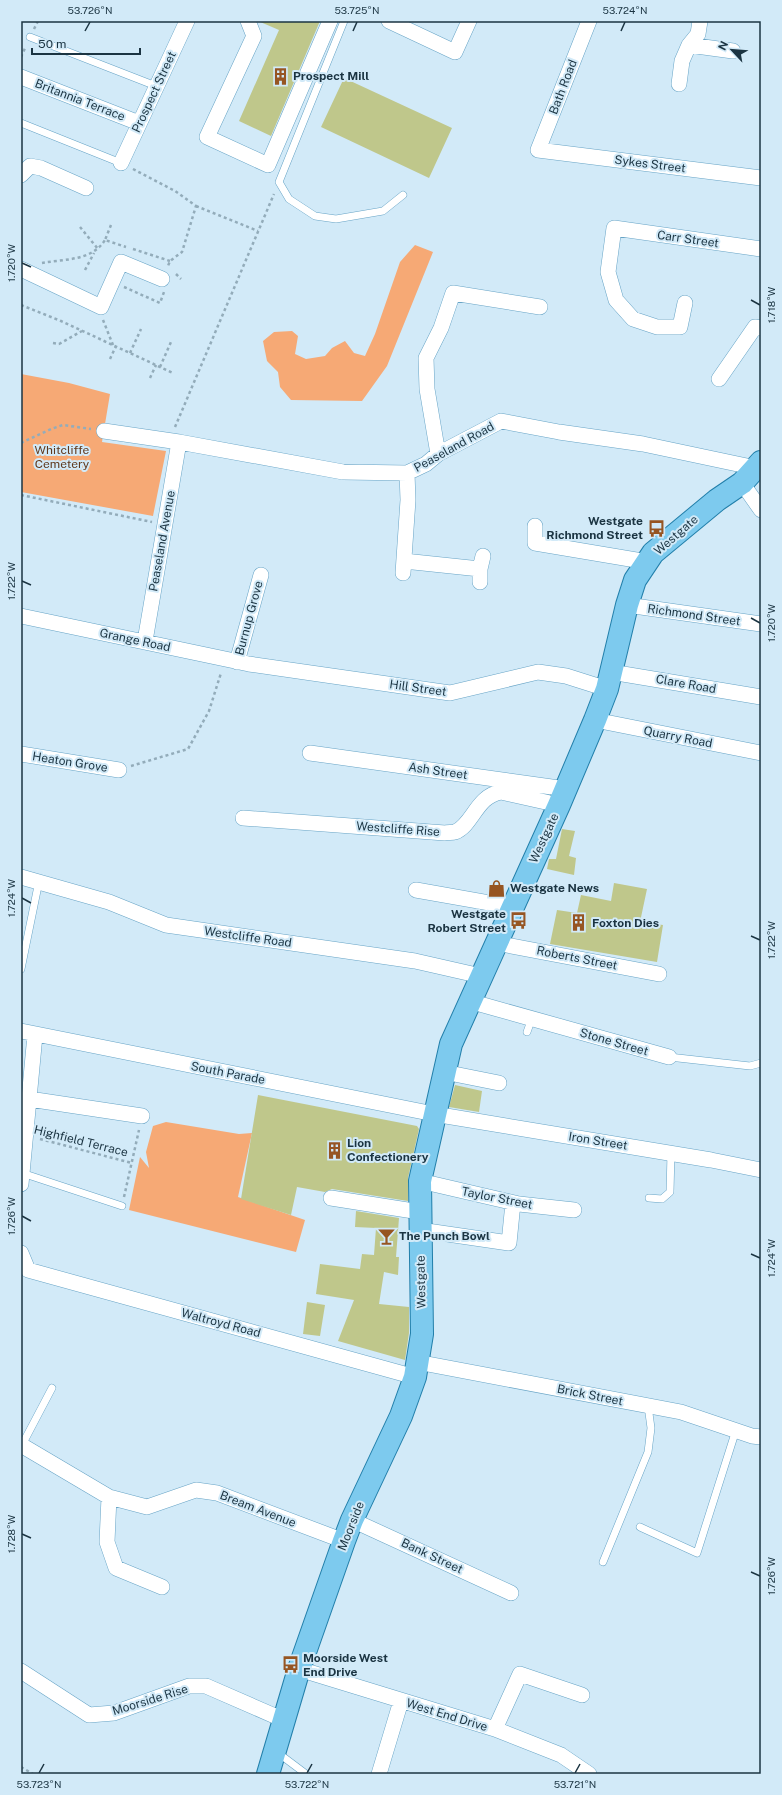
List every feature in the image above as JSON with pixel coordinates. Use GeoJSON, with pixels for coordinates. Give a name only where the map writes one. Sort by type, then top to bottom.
{"type":"FeatureCollection","features":[{"type":"Feature","properties":{"kind":"main road","name":"Westgate"},"geometry":{"type":"LineString","coordinates":[[422,1334],[420,1181],[450,1044],[562,797],[595,720],[609,680],[627,606],[635,580],[653,553],[755,470]]}},
{"type":"Feature","properties":{"kind":"main road","name":"Moorside"},"geometry":{"type":"LineString","coordinates":[[268,1774],[299,1669],[344,1541],[352,1520],[401,1416],[416,1369],[422,1334]]}},
{"type":"Feature","properties":{"kind":"street"},"geometry":{"type":"LineString","coordinates":[[248,21],[254,36],[207,137],[268,165],[330,21]]}},
{"type":"Feature","properties":{"kind":"street"},"geometry":{"type":"LineString","coordinates":[[396,22],[455,52],[469,21]]}},
{"type":"Feature","properties":{"kind":"street"},"geometry":{"type":"LineString","coordinates":[[679,84],[682,61],[689,45],[698,34],[700,21]]}},
{"type":"Feature","properties":{"kind":"street","name":"Prospect Street"},"geometry":{"type":"LineString","coordinates":[[121,163],[183,22]]}},
{"type":"Feature","properties":{"kind":"street","name":"Bath Road"},"geometry":{"type":"LineString","coordinates":[[538,150],[585,22]]}},
{"type":"Feature","properties":{"kind":"street"},"geometry":{"type":"LineString","coordinates":[[689,45],[733,51]]}},
{"type":"Feature","properties":{"kind":"street","name":"Britannia Terrace"},"geometry":{"type":"LineString","coordinates":[[21,77],[139,123]]}},
{"type":"Feature","properties":{"kind":"street","name":"Sykes Street"},"geometry":{"type":"LineString","coordinates":[[538,150],[761,178]]}},
{"type":"Feature","properties":{"kind":"street"},"geometry":{"type":"LineString","coordinates":[[21,175],[30,166],[41,168],[86,188]]}},
{"type":"Feature","properties":{"kind":"street","name":"Carr Street"},"geometry":{"type":"LineString","coordinates":[[685,303],[680,327],[657,327],[633,319],[616,300],[608,272],[614,228],[761,249]]}},
{"type":"Feature","properties":{"kind":"street"},"geometry":{"type":"LineString","coordinates":[[21,270],[101,307],[121,262],[162,279]]}},
{"type":"Feature","properties":{"kind":"street"},"geometry":{"type":"LineString","coordinates":[[438,454],[427,389],[426,358],[441,328],[453,293],[540,307]]}},
{"type":"Feature","properties":{"kind":"street"},"geometry":{"type":"LineString","coordinates":[[719,379],[755,327],[761,328]]}},
{"type":"Feature","properties":{"kind":"street","name":"Peaseland Road"},"geometry":{"type":"LineString","coordinates":[[104,431],[174,441],[343,472],[407,473],[426,464],[438,454],[501,421],[559,432],[643,444],[755,470]]}},
{"type":"Feature","properties":{"kind":"street","name":"Peaseland Avenue"},"geometry":{"type":"LineString","coordinates":[[145,641],[164,525],[174,441]]}},
{"type":"Feature","properties":{"kind":"street"},"geometry":{"type":"LineString","coordinates":[[755,470],[761,510]]}},
{"type":"Feature","properties":{"kind":"street"},"geometry":{"type":"LineString","coordinates":[[407,473],[408,500],[404,567],[481,569]]}},
{"type":"Feature","properties":{"kind":"street"},"geometry":{"type":"LineString","coordinates":[[535,526],[535,543],[648,562]]}},
{"type":"Feature","properties":{"kind":"street","name":"Burnup Grove"},"geometry":{"type":"LineString","coordinates":[[237,662],[260,575]]}},
{"type":"Feature","properties":{"kind":"street","name":"Richmond Street"},"geometry":{"type":"LineString","coordinates":[[627,606],[761,624]]}},
{"type":"Feature","properties":{"kind":"street","name":"Grange Road"},"geometry":{"type":"LineString","coordinates":[[21,616],[145,641],[237,662]]}},
{"type":"Feature","properties":{"kind":"street","name":"Hill Street"},"geometry":{"type":"LineString","coordinates":[[237,662],[450,693],[538,672],[609,680]]}},
{"type":"Feature","properties":{"kind":"street","name":"Clare Road"},"geometry":{"type":"LineString","coordinates":[[609,680],[761,697]]}},
{"type":"Feature","properties":{"kind":"street","name":"Quarry Road"},"geometry":{"type":"LineString","coordinates":[[595,720],[761,753]]}},
{"type":"Feature","properties":{"kind":"street","name":"Ash Street"},"geometry":{"type":"LineString","coordinates":[[310,753],[562,797]]}},
{"type":"Feature","properties":{"kind":"street","name":"Heaton Grove"},"geometry":{"type":"LineString","coordinates":[[21,754],[119,770]]}},
{"type":"Feature","properties":{"kind":"street","name":"Westcliffe Rise"},"geometry":{"type":"LineString","coordinates":[[243,818],[446,833],[455,832],[461,827],[486,797],[493,793],[501,792],[562,797]]}},
{"type":"Feature","properties":{"kind":"street","name":"Westcliffe Road"},"geometry":{"type":"LineString","coordinates":[[21,877],[40,881],[109,902],[166,925],[415,961],[481,976]]}},
{"type":"Feature","properties":{"kind":"street"},"geometry":{"type":"LineString","coordinates":[[416,890],[512,907]]}},
{"type":"Feature","properties":{"kind":"street","name":"Roberts Street"},"geometry":{"type":"LineString","coordinates":[[496,943],[659,974]]}},
{"type":"Feature","properties":{"kind":"street","name":"Stone Street"},"geometry":{"type":"LineString","coordinates":[[469,1001],[529,1025],[669,1058]]}},
{"type":"Feature","properties":{"kind":"street"},"geometry":{"type":"LineString","coordinates":[[22,1179],[29,1099],[28,1033]]}},
{"type":"Feature","properties":{"kind":"street","name":"South Parade"},"geometry":{"type":"LineString","coordinates":[[28,1033],[434,1114]]}},
{"type":"Feature","properties":{"kind":"street"},"geometry":{"type":"LineString","coordinates":[[444,1072],[499,1083]]}},
{"type":"Feature","properties":{"kind":"street"},"geometry":{"type":"LineString","coordinates":[[29,1099],[142,1116]]}},
{"type":"Feature","properties":{"kind":"street","name":"Iron Street"},"geometry":{"type":"LineString","coordinates":[[434,1114],[671,1153],[761,1170]]}},
{"type":"Feature","properties":{"kind":"street","name":"Taylor Street"},"geometry":{"type":"LineString","coordinates":[[420,1181],[513,1203],[574,1210]]}},
{"type":"Feature","properties":{"kind":"street"},"geometry":{"type":"LineString","coordinates":[[332,1198],[509,1243],[513,1203]]}},
{"type":"Feature","properties":{"kind":"street","name":"Waltroyd Road"},"geometry":{"type":"LineString","coordinates":[[21,1253],[28,1270],[416,1369]]}},
{"type":"Feature","properties":{"kind":"street","name":"Brick Street"},"geometry":{"type":"LineString","coordinates":[[416,1369],[681,1412],[761,1437]]}},
{"type":"Feature","properties":{"kind":"street","name":"Bream Avenue"},"geometry":{"type":"LineString","coordinates":[[21,1445],[109,1497],[147,1507],[196,1490],[217,1493],[344,1541]]}},
{"type":"Feature","properties":{"kind":"street"},"geometry":{"type":"LineString","coordinates":[[109,1497],[107,1542],[116,1568],[162,1587]]}},
{"type":"Feature","properties":{"kind":"street","name":"Bank Street"},"geometry":{"type":"LineString","coordinates":[[352,1520],[511,1593]]}},
{"type":"Feature","properties":{"kind":"street","name":"West End Drive"},"geometry":{"type":"LineString","coordinates":[[299,1669],[495,1729],[561,1755],[589,1774]]}},
{"type":"Feature","properties":{"kind":"street","name":"Moorside Rise"},"geometry":{"type":"LineString","coordinates":[[21,1671],[89,1715],[114,1712],[189,1686],[206,1686],[284,1720]]}},
{"type":"Feature","properties":{"kind":"street"},"geometry":{"type":"LineString","coordinates":[[495,1729],[520,1674],[582,1695]]}},
{"type":"Feature","properties":{"kind":"street"},"geometry":{"type":"LineString","coordinates":[[379,1774],[401,1701]]}},
{"type":"Feature","properties":{"kind":"lane"},"geometry":{"type":"LineString","coordinates":[[344,21],[279,182],[288,199],[315,216],[336,219],[383,211],[402,195]]}},
{"type":"Feature","properties":{"kind":"lane"},"geometry":{"type":"LineString","coordinates":[[30,37],[156,86]]}},
{"type":"Feature","properties":{"kind":"lane"},"geometry":{"type":"LineString","coordinates":[[21,123],[121,163]]}},
{"type":"Feature","properties":{"kind":"lane"},"geometry":{"type":"LineString","coordinates":[[21,969],[40,881]]}},
{"type":"Feature","properties":{"kind":"lane","name":"Stone Street"},"geometry":{"type":"LineString","coordinates":[[669,1058],[750,1066],[761,1063]]}},
{"type":"Feature","properties":{"kind":"lane"},"geometry":{"type":"LineString","coordinates":[[648,1198],[662,1199],[670,1192],[671,1153]]}},
{"type":"Feature","properties":{"kind":"lane"},"geometry":{"type":"LineString","coordinates":[[22,1179],[122,1206]]}},
{"type":"Feature","properties":{"kind":"lane"},"geometry":{"type":"LineString","coordinates":[[21,1445],[52,1388]]}},
{"type":"Feature","properties":{"kind":"lane"},"geometry":{"type":"LineString","coordinates":[[603,1562],[648,1452],[651,1428],[648,1406]]}},
{"type":"Feature","properties":{"kind":"lane"},"geometry":{"type":"LineString","coordinates":[[640,1527],[697,1553],[736,1430]]}},
{"type":"Feature","properties":{"kind":"lane"},"geometry":{"type":"LineString","coordinates":[[275,1750],[306,1774]]}},
{"type":"Feature","properties":{"kind":"path"},"geometry":{"type":"LineString","coordinates":[[121,163],[176,191],[196,206],[258,232]]}},
{"type":"Feature","properties":{"kind":"path"},"geometry":{"type":"LineString","coordinates":[[174,441],[279,182]]}},
{"type":"Feature","properties":{"kind":"path"},"geometry":{"type":"LineString","coordinates":[[162,279],[170,261],[182,252],[196,206]]}},
{"type":"Feature","properties":{"kind":"path"},"geometry":{"type":"LineString","coordinates":[[37,264],[78,258],[94,252],[105,240],[111,225]]}},
{"type":"Feature","properties":{"kind":"path"},"geometry":{"type":"LineString","coordinates":[[80,227],[98,249]]}},
{"type":"Feature","properties":{"kind":"path"},"geometry":{"type":"LineString","coordinates":[[105,240],[170,261]]}},
{"type":"Feature","properties":{"kind":"path"},"geometry":{"type":"LineString","coordinates":[[85,270],[94,252]]}},
{"type":"Feature","properties":{"kind":"path"},"geometry":{"type":"LineString","coordinates":[[21,305],[83,331],[172,373]]}},
{"type":"Feature","properties":{"kind":"path"},"geometry":{"type":"LineString","coordinates":[[104,323],[114,346],[110,359]]}},
{"type":"Feature","properties":{"kind":"path"},"geometry":{"type":"LineString","coordinates":[[130,353],[141,329]]}},
{"type":"Feature","properties":{"kind":"path"},"geometry":{"type":"LineString","coordinates":[[53,343],[60,344],[83,331]]}},
{"type":"Feature","properties":{"kind":"path"},"geometry":{"type":"LineString","coordinates":[[160,367],[172,342]]}},
{"type":"Feature","properties":{"kind":"path"},"geometry":{"type":"LineString","coordinates":[[150,378],[156,365]]}},
{"type":"Feature","properties":{"kind":"path"},"geometry":{"type":"LineString","coordinates":[[21,443],[63,425],[104,431]]}},
{"type":"Feature","properties":{"kind":"path"},"geometry":{"type":"LineString","coordinates":[[21,495],[164,525]]}},
{"type":"Feature","properties":{"kind":"path"},"geometry":{"type":"LineString","coordinates":[[119,770],[188,749],[237,662]]}},
{"type":"Feature","properties":{"kind":"path"},"geometry":{"type":"LineString","coordinates":[[122,1206],[142,1116]]}},
{"type":"Feature","properties":{"kind":"path","name":"Highfield Terrace"},"geometry":{"type":"LineString","coordinates":[[26,1136],[132,1163]]}},
{"type":"Feature","properties":{"kind":"path"},"geometry":{"type":"LineString","coordinates":[[21,1767],[33,1774]]}},
{"type":"Feature","properties":{"kind":"green space"},"geometry":{"type":"Polygon","coordinates":[[[415,245],[433,252],[387,366],[362,401],[291,400],[280,387],[278,372],[267,361],[263,341],[274,332],[292,331],[298,336],[295,354],[306,359],[325,356],[332,348],[345,341],[354,353],[365,356],[375,334],[400,262],[415,245]]]}},
{"type":"Feature","properties":{"kind":"green space","name":"Whitcliffe Cemetery"},"geometry":{"type":"Polygon","coordinates":[[[21,374],[69,383],[110,394],[102,442],[166,451],[153,516],[21,492],[21,374]]]}},
{"type":"Feature","properties":{"kind":"green space"},"geometry":{"type":"Polygon","coordinates":[[[166,1122],[239,1134],[252,1133],[238,1197],[305,1220],[296,1252],[129,1210],[140,1157],[149,1168],[146,1152],[153,1126],[166,1122]]]}},
{"type":"Feature","properties":{"kind":"building","name":"Prospect Mill"},"geometry":{"type":"Polygon","coordinates":[[[258,21],[320,21],[271,136],[239,121],[279,30],[258,21]]]}},
{"type":"Feature","properties":{"kind":"building"},"geometry":{"type":"Polygon","coordinates":[[[344,78],[452,128],[429,178],[321,127],[344,78]]]}},
{"type":"Feature","properties":{"kind":"building"},"geometry":{"type":"Polygon","coordinates":[[[562,829],[575,831],[569,856],[576,858],[574,875],[547,869],[549,859],[556,859],[562,829]]]}},
{"type":"Feature","properties":{"kind":"building","name":"Foxton Dies"},"geometry":{"type":"Polygon","coordinates":[[[614,883],[647,889],[640,922],[663,925],[657,962],[550,944],[557,910],[577,913],[581,895],[611,901],[614,883]]]}},
{"type":"Feature","properties":{"kind":"building"},"geometry":{"type":"Polygon","coordinates":[[[455,1085],[482,1091],[479,1112],[449,1107],[455,1085]]]}},
{"type":"Feature","properties":{"kind":"building","name":"Lion Confectionery"},"geometry":{"type":"Polygon","coordinates":[[[258,1095],[417,1126],[419,1129],[408,1178],[408,1201],[332,1189],[325,1192],[297,1187],[291,1215],[241,1199],[258,1095]]]}},
{"type":"Feature","properties":{"kind":"building"},"geometry":{"type":"Polygon","coordinates":[[[356,1211],[399,1218],[396,1257],[399,1257],[398,1275],[384,1272],[379,1304],[409,1307],[409,1333],[405,1360],[338,1341],[354,1300],[316,1294],[320,1264],[360,1269],[362,1254],[374,1255],[376,1228],[355,1227],[356,1211]]]}},
{"type":"Feature","properties":{"kind":"building"},"geometry":{"type":"Polygon","coordinates":[[[307,1302],[325,1305],[320,1336],[303,1334],[307,1302]]]}},
{"type":"Feature","properties":{"kind":"place","name":"Prospect Mill"},"geometry":{"type":"Point","coordinates":[280,76]}},
{"type":"Feature","properties":{"kind":"place","name":"Westgate Richmond Street"},"geometry":{"type":"Point","coordinates":[656,528]}},
{"type":"Feature","properties":{"kind":"place","name":"Westgate News"},"geometry":{"type":"Point","coordinates":[497,888]}},
{"type":"Feature","properties":{"kind":"place","name":"Westgate Robert Street"},"geometry":{"type":"Point","coordinates":[519,921]}},
{"type":"Feature","properties":{"kind":"place","name":"Foxton Dies"},"geometry":{"type":"Point","coordinates":[579,923]}},
{"type":"Feature","properties":{"kind":"place","name":"Lion Confectionery"},"geometry":{"type":"Point","coordinates":[334,1150]}},
{"type":"Feature","properties":{"kind":"place","name":"The Punch Bowl"},"geometry":{"type":"Point","coordinates":[386,1236]}},
{"type":"Feature","properties":{"kind":"place","name":"Moorside West End Drive"},"geometry":{"type":"Point","coordinates":[290,1665]}}]}
